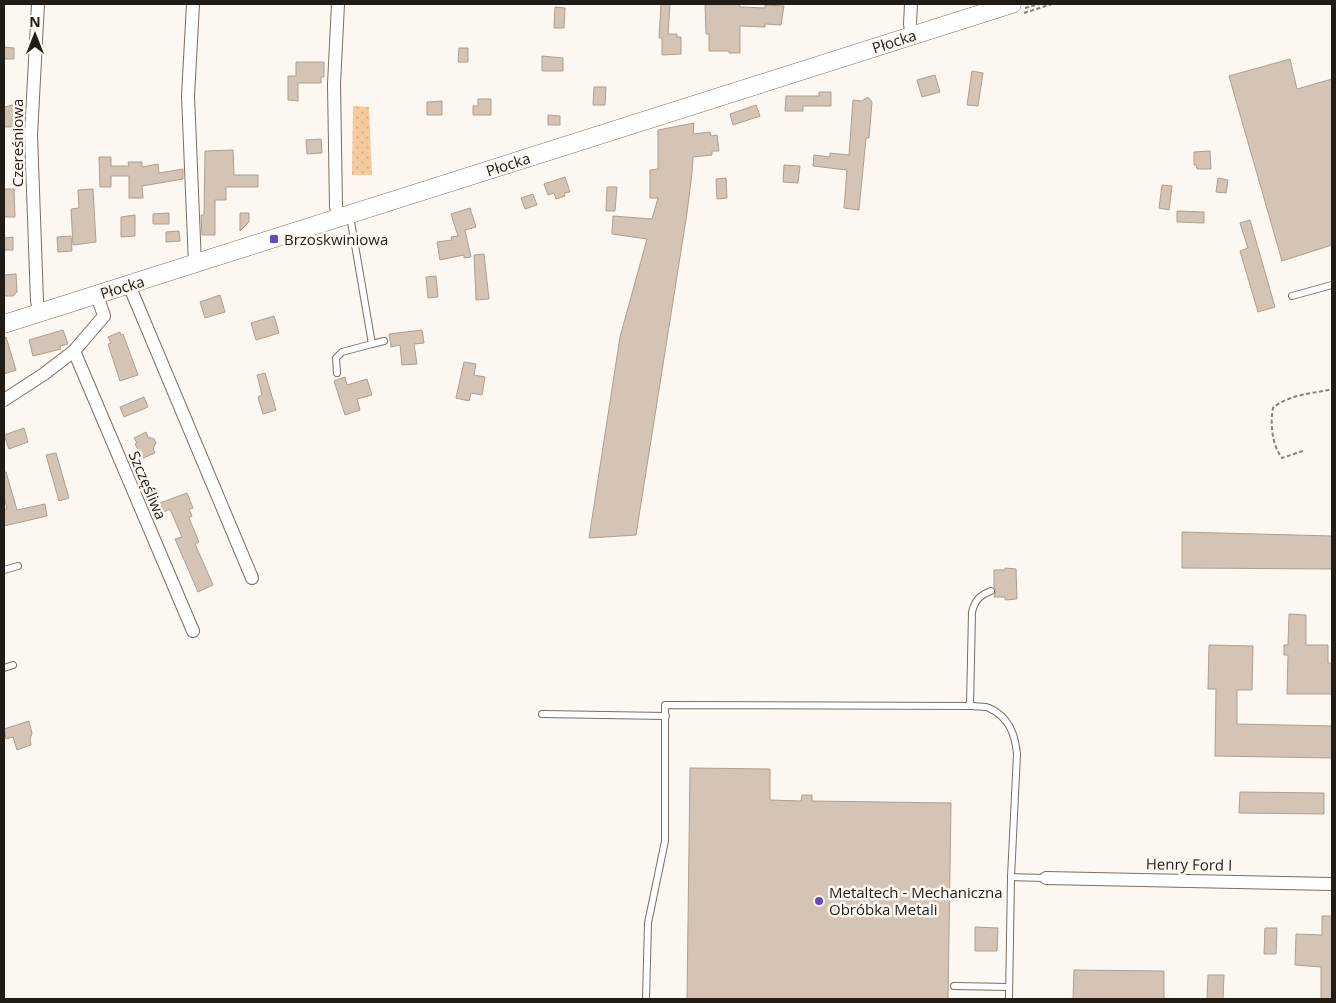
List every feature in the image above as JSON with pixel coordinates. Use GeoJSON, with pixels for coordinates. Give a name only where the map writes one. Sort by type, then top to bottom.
{"type":"FeatureCollection","features":[{"type":"Feature","properties":{"kind":"street","name":"Czereśniowa"},"geometry":{"type":"LineString","coordinates":[[38,4],[31,135],[37,301],[40,313]]}},
{"type":"Feature","properties":{"kind":"street"},"geometry":{"type":"LineString","coordinates":[[194,4],[188,96],[195,264]]}},
{"type":"Feature","properties":{"kind":"street"},"geometry":{"type":"LineString","coordinates":[[338,4],[334,84],[336,207],[344,217]]}},
{"type":"Feature","properties":{"kind":"street"},"geometry":{"type":"LineString","coordinates":[[911,4],[910,24],[912,36]]}},
{"type":"Feature","properties":{"kind":"street","name":"Płocka"},"geometry":{"type":"LineString","coordinates":[[4,324],[1012,4]]}},
{"type":"Feature","properties":{"kind":"street"},"geometry":{"type":"LineString","coordinates":[[129,285],[252,578]]}},
{"type":"Feature","properties":{"kind":"street"},"geometry":{"type":"LineString","coordinates":[[4,400],[44,374],[74,351],[104,316],[97,295]]}},
{"type":"Feature","properties":{"kind":"street","name":"Szczęśliwa"},"geometry":{"type":"LineString","coordinates":[[74,351],[193,631]]}},
{"type":"Feature","properties":{"kind":"street","name":"Henry Ford I"},"geometry":{"type":"LineString","coordinates":[[1046,878],[1332,884]]}},
{"type":"Feature","properties":{"kind":"lane"},"geometry":{"type":"LineString","coordinates":[[344,217],[372,344]]}},
{"type":"Feature","properties":{"kind":"lane"},"geometry":{"type":"LineString","coordinates":[[1292,296],[1332,286]]}},
{"type":"Feature","properties":{"kind":"lane"},"geometry":{"type":"LineString","coordinates":[[337,373],[336,358],[342,352],[384,341]]}},
{"type":"Feature","properties":{"kind":"lane"},"geometry":{"type":"LineString","coordinates":[[4,570],[18,566]]}},
{"type":"Feature","properties":{"kind":"lane"},"geometry":{"type":"LineString","coordinates":[[970,706],[972,612],[980,596],[991,591]]}},
{"type":"Feature","properties":{"kind":"lane"},"geometry":{"type":"LineString","coordinates":[[4,668],[13,665]]}},
{"type":"Feature","properties":{"kind":"lane"},"geometry":{"type":"LineString","coordinates":[[646,999],[648,923],[665,841],[665,705],[970,706],[989,708],[1010,725],[1015,736],[1017,754],[1008,999]]}},
{"type":"Feature","properties":{"kind":"lane"},"geometry":{"type":"LineString","coordinates":[[542,714],[666,716]]}},
{"type":"Feature","properties":{"kind":"lane"},"geometry":{"type":"LineString","coordinates":[[1011,877],[1046,878]]}},
{"type":"Feature","properties":{"kind":"lane"},"geometry":{"type":"LineString","coordinates":[[954,986],[1009,987]]}},
{"type":"Feature","properties":{"kind":"path"},"geometry":{"type":"LineString","coordinates":[[1303,451],[1282,458],[1278,453],[1272,430],[1273,408],[1297,395],[1332,388]]}},
{"type":"Feature","properties":{"kind":"shaded area"},"geometry":{"type":"Polygon","coordinates":[[[353,106],[369,107],[372,175],[352,175],[353,106]]]}},
{"type":"Feature","properties":{"kind":"building"},"geometry":{"type":"Polygon","coordinates":[[[661,4],[670,4],[668,34],[677,34],[677,37],[681,37],[681,54],[662,55],[662,38],[659,38],[661,4]]]}},
{"type":"Feature","properties":{"kind":"building"},"geometry":{"type":"Polygon","coordinates":[[[705,4],[739,4],[740,7],[765,8],[765,5],[784,6],[781,25],[765,24],[765,27],[740,26],[740,53],[729,53],[729,51],[709,51],[709,34],[706,34],[705,4]]]}},
{"type":"Feature","properties":{"kind":"building"},"geometry":{"type":"Polygon","coordinates":[[[555,7],[565,8],[564,28],[554,28],[555,7]]]}},
{"type":"Feature","properties":{"kind":"building"},"geometry":{"type":"Polygon","coordinates":[[[4,47],[14,48],[14,59],[4,59],[4,47]]]}},
{"type":"Feature","properties":{"kind":"building"},"geometry":{"type":"Polygon","coordinates":[[[459,48],[468,48],[468,62],[458,62],[459,48]]]}},
{"type":"Feature","properties":{"kind":"building"},"geometry":{"type":"Polygon","coordinates":[[[542,56],[563,58],[563,71],[542,71],[542,56]]]}},
{"type":"Feature","properties":{"kind":"building"},"geometry":{"type":"Polygon","coordinates":[[[1290,59],[1297,89],[1332,79],[1332,245],[1282,261],[1229,76],[1290,59]]]}},
{"type":"Feature","properties":{"kind":"building"},"geometry":{"type":"Polygon","coordinates":[[[296,62],[324,62],[324,77],[321,77],[321,83],[298,83],[298,101],[288,100],[288,76],[296,76],[296,62]]]}},
{"type":"Feature","properties":{"kind":"building"},"geometry":{"type":"Polygon","coordinates":[[[972,71],[983,73],[978,106],[967,105],[972,71]]]}},
{"type":"Feature","properties":{"kind":"building"},"geometry":{"type":"Polygon","coordinates":[[[935,75],[940,92],[922,97],[917,80],[935,75]]]}},
{"type":"Feature","properties":{"kind":"building"},"geometry":{"type":"Polygon","coordinates":[[[594,87],[606,87],[605,105],[593,105],[594,87]]]}},
{"type":"Feature","properties":{"kind":"building"},"geometry":{"type":"Polygon","coordinates":[[[819,92],[831,92],[831,106],[803,106],[803,111],[785,111],[786,96],[819,96],[819,92]]]}},
{"type":"Feature","properties":{"kind":"building"},"geometry":{"type":"Polygon","coordinates":[[[868,97],[872,102],[869,138],[866,138],[859,210],[844,208],[847,170],[813,166],[814,155],[830,157],[830,153],[849,155],[853,100],[862,101],[868,97]]]}},
{"type":"Feature","properties":{"kind":"building"},"geometry":{"type":"Polygon","coordinates":[[[478,99],[491,99],[491,115],[473,115],[473,106],[478,106],[478,99]]]}},
{"type":"Feature","properties":{"kind":"building"},"geometry":{"type":"Polygon","coordinates":[[[442,101],[442,115],[427,115],[427,102],[442,101]]]}},
{"type":"Feature","properties":{"kind":"building"},"geometry":{"type":"Polygon","coordinates":[[[13,105],[13,127],[4,127],[4,107],[13,105]]]}},
{"type":"Feature","properties":{"kind":"building"},"geometry":{"type":"Polygon","coordinates":[[[756,105],[760,116],[733,125],[730,114],[756,105]]]}},
{"type":"Feature","properties":{"kind":"building"},"geometry":{"type":"Polygon","coordinates":[[[548,115],[560,116],[560,125],[548,125],[548,115]]]}},
{"type":"Feature","properties":{"kind":"building"},"geometry":{"type":"Polygon","coordinates":[[[694,123],[693,134],[710,132],[711,136],[717,135],[719,151],[712,151],[712,155],[693,157],[687,213],[636,535],[589,538],[620,337],[647,239],[612,234],[613,216],[652,219],[658,198],[650,198],[650,170],[658,169],[658,130],[694,123]]]}},
{"type":"Feature","properties":{"kind":"building"},"geometry":{"type":"Polygon","coordinates":[[[321,139],[322,153],[307,154],[306,140],[321,139]]]}},
{"type":"Feature","properties":{"kind":"building"},"geometry":{"type":"Polygon","coordinates":[[[233,150],[234,175],[258,175],[258,187],[226,187],[226,200],[215,200],[215,235],[202,235],[201,215],[204,215],[205,151],[233,150]]]}},
{"type":"Feature","properties":{"kind":"building"},"geometry":{"type":"Polygon","coordinates":[[[1210,151],[1211,169],[1197,169],[1196,165],[1194,165],[1194,152],[1210,151]]]}},
{"type":"Feature","properties":{"kind":"building"},"geometry":{"type":"Polygon","coordinates":[[[99,157],[111,157],[111,166],[129,166],[128,162],[142,162],[142,167],[158,164],[159,173],[183,169],[183,179],[142,186],[143,198],[129,198],[129,176],[111,176],[111,187],[100,187],[99,157]]]}},
{"type":"Feature","properties":{"kind":"building"},"geometry":{"type":"Polygon","coordinates":[[[784,165],[800,166],[798,183],[783,182],[784,165]]]}},
{"type":"Feature","properties":{"kind":"building"},"geometry":{"type":"Polygon","coordinates":[[[565,177],[570,192],[564,193],[565,196],[556,199],[554,193],[548,195],[544,184],[565,177]]]}},
{"type":"Feature","properties":{"kind":"building"},"geometry":{"type":"Polygon","coordinates":[[[726,178],[727,198],[717,199],[716,179],[726,178]]]}},
{"type":"Feature","properties":{"kind":"building"},"geometry":{"type":"Polygon","coordinates":[[[1218,178],[1228,180],[1226,193],[1216,192],[1218,178]]]}},
{"type":"Feature","properties":{"kind":"building"},"geometry":{"type":"Polygon","coordinates":[[[1162,185],[1172,186],[1169,210],[1159,208],[1162,185]]]}},
{"type":"Feature","properties":{"kind":"building"},"geometry":{"type":"Polygon","coordinates":[[[607,187],[617,187],[615,211],[606,211],[607,187]]]}},
{"type":"Feature","properties":{"kind":"building"},"geometry":{"type":"Polygon","coordinates":[[[4,189],[14,189],[15,217],[4,217],[4,189]]]}},
{"type":"Feature","properties":{"kind":"building"},"geometry":{"type":"Polygon","coordinates":[[[93,189],[96,242],[73,245],[71,209],[79,208],[78,190],[93,189]]]}},
{"type":"Feature","properties":{"kind":"building"},"geometry":{"type":"Polygon","coordinates":[[[533,194],[537,205],[525,209],[521,198],[533,194]]]}},
{"type":"Feature","properties":{"kind":"building"},"geometry":{"type":"Polygon","coordinates":[[[470,208],[476,227],[465,230],[471,257],[464,258],[464,255],[440,260],[437,242],[452,240],[451,237],[458,236],[451,214],[470,208]]]}},
{"type":"Feature","properties":{"kind":"building"},"geometry":{"type":"Polygon","coordinates":[[[1177,211],[1204,212],[1204,223],[1177,222],[1177,211]]]}},
{"type":"Feature","properties":{"kind":"building"},"geometry":{"type":"Polygon","coordinates":[[[169,213],[169,224],[153,224],[153,214],[169,213]]]}},
{"type":"Feature","properties":{"kind":"building"},"geometry":{"type":"Polygon","coordinates":[[[240,213],[249,213],[249,222],[240,231],[240,213]]]}},
{"type":"Feature","properties":{"kind":"building"},"geometry":{"type":"Polygon","coordinates":[[[135,215],[135,236],[121,237],[121,217],[135,215]]]}},
{"type":"Feature","properties":{"kind":"building"},"geometry":{"type":"Polygon","coordinates":[[[1250,220],[1275,307],[1258,312],[1240,251],[1248,248],[1240,223],[1250,220]]]}},
{"type":"Feature","properties":{"kind":"building"},"geometry":{"type":"Polygon","coordinates":[[[179,231],[180,241],[166,242],[166,232],[179,231]]]}},
{"type":"Feature","properties":{"kind":"building"},"geometry":{"type":"Polygon","coordinates":[[[71,236],[72,251],[58,252],[57,237],[71,236]]]}},
{"type":"Feature","properties":{"kind":"building"},"geometry":{"type":"Polygon","coordinates":[[[13,237],[13,250],[4,250],[4,238],[13,237]]]}},
{"type":"Feature","properties":{"kind":"building"},"geometry":{"type":"Polygon","coordinates":[[[484,254],[489,299],[476,300],[474,255],[484,254]]]}},
{"type":"Feature","properties":{"kind":"building"},"geometry":{"type":"Polygon","coordinates":[[[16,274],[17,292],[13,296],[4,296],[4,275],[16,274]]]}},
{"type":"Feature","properties":{"kind":"building"},"geometry":{"type":"Polygon","coordinates":[[[436,276],[438,297],[428,298],[426,277],[436,276]]]}},
{"type":"Feature","properties":{"kind":"building"},"geometry":{"type":"Polygon","coordinates":[[[220,295],[225,312],[205,318],[200,302],[220,295]]]}},
{"type":"Feature","properties":{"kind":"building"},"geometry":{"type":"Polygon","coordinates":[[[274,316],[279,333],[256,340],[251,323],[274,316]]]}},
{"type":"Feature","properties":{"kind":"building"},"geometry":{"type":"Polygon","coordinates":[[[63,330],[68,344],[60,346],[61,349],[33,356],[29,340],[63,330]]]}},
{"type":"Feature","properties":{"kind":"building"},"geometry":{"type":"Polygon","coordinates":[[[422,330],[424,343],[414,344],[417,364],[402,365],[400,345],[391,347],[389,334],[422,330]]]}},
{"type":"Feature","properties":{"kind":"building"},"geometry":{"type":"Polygon","coordinates":[[[120,332],[121,335],[123,334],[138,375],[120,381],[108,344],[111,343],[108,337],[120,332]]]}},
{"type":"Feature","properties":{"kind":"building"},"geometry":{"type":"Polygon","coordinates":[[[6,337],[16,370],[4,374],[4,338],[6,337]]]}},
{"type":"Feature","properties":{"kind":"building"},"geometry":{"type":"Polygon","coordinates":[[[464,362],[476,364],[474,375],[485,377],[482,395],[471,393],[469,401],[456,398],[464,362]]]}},
{"type":"Feature","properties":{"kind":"building"},"geometry":{"type":"Polygon","coordinates":[[[265,373],[276,410],[263,414],[258,397],[262,395],[257,375],[265,373]]]}},
{"type":"Feature","properties":{"kind":"building"},"geometry":{"type":"Polygon","coordinates":[[[345,377],[347,385],[367,379],[372,395],[357,399],[360,410],[345,415],[334,381],[345,377]]]}},
{"type":"Feature","properties":{"kind":"building"},"geometry":{"type":"Polygon","coordinates":[[[144,397],[148,407],[124,417],[120,407],[144,397]]]}},
{"type":"Feature","properties":{"kind":"building"},"geometry":{"type":"Polygon","coordinates":[[[24,428],[28,442],[9,449],[4,435],[24,428]]]}},
{"type":"Feature","properties":{"kind":"building"},"geometry":{"type":"Polygon","coordinates":[[[146,432],[148,437],[154,439],[156,443],[153,449],[155,453],[143,458],[135,444],[137,443],[134,438],[146,432]]]}},
{"type":"Feature","properties":{"kind":"building"},"geometry":{"type":"Polygon","coordinates":[[[56,453],[69,498],[59,501],[46,455],[56,453]]]}},
{"type":"Feature","properties":{"kind":"building"},"geometry":{"type":"Polygon","coordinates":[[[4,472],[6,472],[17,510],[45,504],[47,516],[4,526],[4,509],[7,509],[4,497],[4,472]]]}},
{"type":"Feature","properties":{"kind":"building"},"geometry":{"type":"Polygon","coordinates":[[[187,493],[193,508],[189,509],[192,516],[189,518],[199,542],[195,544],[213,585],[198,592],[175,539],[182,537],[170,509],[164,512],[160,503],[187,493]]]}},
{"type":"Feature","properties":{"kind":"building"},"geometry":{"type":"Polygon","coordinates":[[[1182,532],[1332,536],[1332,569],[1182,568],[1182,532]]]}},
{"type":"Feature","properties":{"kind":"building"},"geometry":{"type":"Polygon","coordinates":[[[1005,568],[1016,569],[1017,599],[1005,600],[1005,597],[994,597],[996,591],[994,587],[994,570],[1005,570],[1005,568]]]}},
{"type":"Feature","properties":{"kind":"building"},"geometry":{"type":"Polygon","coordinates":[[[1289,614],[1306,615],[1306,645],[1328,645],[1328,663],[1332,663],[1332,694],[1287,694],[1288,655],[1284,655],[1284,645],[1288,645],[1289,614]]]}},
{"type":"Feature","properties":{"kind":"building"},"geometry":{"type":"Polygon","coordinates":[[[1209,645],[1253,646],[1252,690],[1237,690],[1237,724],[1332,726],[1332,758],[1215,756],[1216,689],[1208,689],[1209,645]]]}},
{"type":"Feature","properties":{"kind":"building"},"geometry":{"type":"Polygon","coordinates":[[[29,721],[32,733],[31,745],[17,750],[13,737],[6,739],[4,729],[29,721]]]}},
{"type":"Feature","properties":{"kind":"building","name":"Metaltech - Mechaniczna Obróbka Metali"},"geometry":{"type":"Polygon","coordinates":[[[690,768],[770,769],[770,800],[801,801],[802,795],[812,795],[812,801],[951,803],[948,999],[687,999],[690,768]]]}},
{"type":"Feature","properties":{"kind":"building"},"geometry":{"type":"Polygon","coordinates":[[[1240,792],[1324,793],[1324,814],[1239,813],[1240,792]]]}},
{"type":"Feature","properties":{"kind":"building"},"geometry":{"type":"Polygon","coordinates":[[[1322,916],[1332,916],[1332,999],[1321,999],[1321,967],[1295,965],[1296,934],[1322,935],[1322,916]]]}},
{"type":"Feature","properties":{"kind":"building"},"geometry":{"type":"Polygon","coordinates":[[[975,927],[998,928],[997,951],[975,951],[975,927]]]}},
{"type":"Feature","properties":{"kind":"building"},"geometry":{"type":"Polygon","coordinates":[[[1265,928],[1277,928],[1276,954],[1264,954],[1265,928]]]}},
{"type":"Feature","properties":{"kind":"building"},"geometry":{"type":"Polygon","coordinates":[[[1074,970],[1164,971],[1164,999],[1073,999],[1074,970]]]}},
{"type":"Feature","properties":{"kind":"building"},"geometry":{"type":"Polygon","coordinates":[[[1208,975],[1224,975],[1223,999],[1207,999],[1208,975]]]}},
{"type":"Feature","properties":{"kind":"place","name":"Brzoskwiniowa"},"geometry":{"type":"Point","coordinates":[274,239]}},
{"type":"Feature","properties":{"kind":"place","name":"Metaltech - Mechaniczna Obróbka Metali"},"geometry":{"type":"Point","coordinates":[819,901]}}]}
